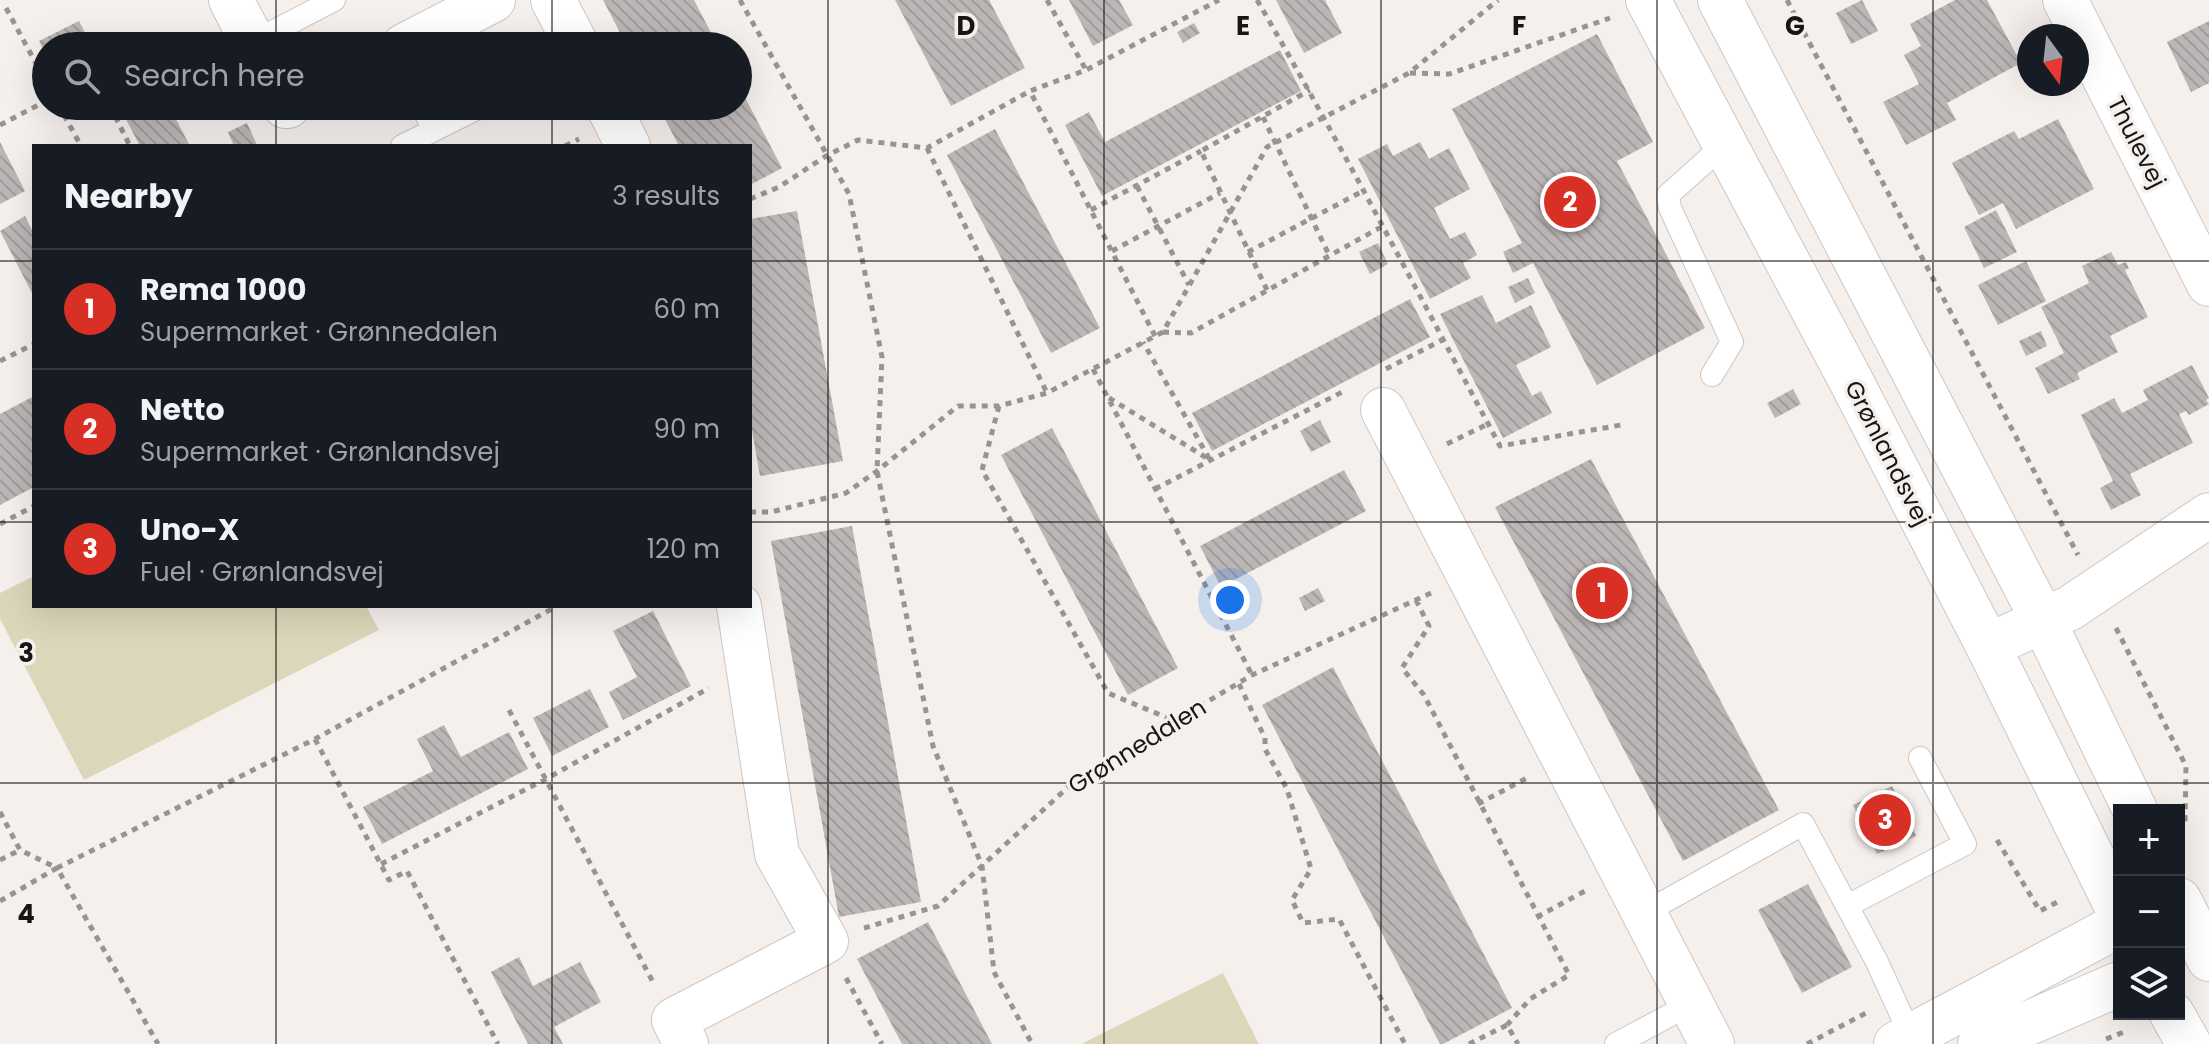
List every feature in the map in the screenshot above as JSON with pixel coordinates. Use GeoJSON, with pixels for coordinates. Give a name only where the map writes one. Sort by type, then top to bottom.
{"type":"FeatureCollection","features":[{"type":"Feature","properties":{"kind":"street"},"geometry":{"type":"LineString","coordinates":[[231,0],[248,32]]}},
{"type":"Feature","properties":{"kind":"street"},"geometry":{"type":"LineString","coordinates":[[431,32],[493,0]]}},
{"type":"Feature","properties":{"kind":"street"},"geometry":{"type":"LineString","coordinates":[[553,0],[570,32]]}},
{"type":"Feature","properties":{"kind":"street"},"geometry":{"type":"LineString","coordinates":[[1720,0],[2043,620],[2132,804]]}},
{"type":"Feature","properties":{"kind":"street","name":"Thulevej"},"geometry":{"type":"LineString","coordinates":[[2065,0],[2209,284]]}},
{"type":"Feature","properties":{"kind":"street","name":"Grønlandsvej"},"geometry":{"type":"LineString","coordinates":[[1630,9],[1724,145],[1988,646],[2113,899]]}},
{"type":"Feature","properties":{"kind":"street"},"geometry":{"type":"LineString","coordinates":[[615,120],[627,144]]}},
{"type":"Feature","properties":{"kind":"street"},"geometry":{"type":"LineString","coordinates":[[1372,389],[1712,1044]]}},
{"type":"Feature","properties":{"kind":"street"},"geometry":{"type":"LineString","coordinates":[[1988,646],[2070,608],[2209,515]]}},
{"type":"Feature","properties":{"kind":"street"},"geometry":{"type":"LineString","coordinates":[[680,1032],[826,941],[777,854],[739,608]]}},
{"type":"Feature","properties":{"kind":"street"},"geometry":{"type":"LineString","coordinates":[[2185,919],[2196,953]]}},
{"type":"Feature","properties":{"kind":"street"},"geometry":{"type":"LineString","coordinates":[[1904,1030],[2113,928]]}},
{"type":"Feature","properties":{"kind":"street"},"geometry":{"type":"LineString","coordinates":[[1980,1044],[2113,987]]}},
{"type":"Feature","properties":{"kind":"street"},"geometry":{"type":"LineString","coordinates":[[2175,1020],[2189,1044]]}},
{"type":"Feature","properties":{"kind":"lane"},"geometry":{"type":"LineString","coordinates":[[276,32],[334,0]]}},
{"type":"Feature","properties":{"kind":"lane"},"geometry":{"type":"LineString","coordinates":[[429,120],[434,130]]}},
{"type":"Feature","properties":{"kind":"lane"},"geometry":{"type":"LineString","coordinates":[[406,144],[454,120]]}},
{"type":"Feature","properties":{"kind":"lane"},"geometry":{"type":"LineString","coordinates":[[1712,375],[1732,342],[1670,208],[1668,195],[1724,145]]}},
{"type":"Feature","properties":{"kind":"lane"},"geometry":{"type":"LineString","coordinates":[[1847,906],[1965,844],[1920,758]]}},
{"type":"Feature","properties":{"kind":"lane"},"geometry":{"type":"LineString","coordinates":[[1644,913],[1803,824],[1877,962],[1904,1030]]}},
{"type":"Feature","properties":{"kind":"lane"},"geometry":{"type":"LineString","coordinates":[[1616,1044],[1691,1004]]}},
{"type":"Feature","properties":{"kind":"path"},"geometry":{"type":"LineString","coordinates":[[740,0],[849,194],[882,357],[877,471],[933,746],[982,866],[994,972],[1032,1044]]}},
{"type":"Feature","properties":{"kind":"path"},"geometry":{"type":"LineString","coordinates":[[1047,0],[1086,70]]}},
{"type":"Feature","properties":{"kind":"path"},"geometry":{"type":"LineString","coordinates":[[752,198],[779,187],[826,156],[858,140],[927,148],[1030,91],[1086,70],[1219,0]]}},
{"type":"Feature","properties":{"kind":"path"},"geometry":{"type":"LineString","coordinates":[[1257,0],[1310,90],[1500,446],[1621,425]]}},
{"type":"Feature","properties":{"kind":"path"},"geometry":{"type":"LineString","coordinates":[[1163,332],[1267,147],[1409,73],[1498,0]]}},
{"type":"Feature","properties":{"kind":"path"},"geometry":{"type":"LineString","coordinates":[[1787,0],[2186,766],[2185,824]]}},
{"type":"Feature","properties":{"kind":"path"},"geometry":{"type":"LineString","coordinates":[[6,8],[32,56]]}},
{"type":"Feature","properties":{"kind":"path"},"geometry":{"type":"LineString","coordinates":[[1409,73],[1449,74],[1630,9]]}},
{"type":"Feature","properties":{"kind":"path"},"geometry":{"type":"LineString","coordinates":[[1091,210],[1310,90]]}},
{"type":"Feature","properties":{"kind":"path"},"geometry":{"type":"LineString","coordinates":[[1030,91],[1155,336]]}},
{"type":"Feature","properties":{"kind":"path"},"geometry":{"type":"LineString","coordinates":[[0,125],[32,108]]}},
{"type":"Feature","properties":{"kind":"path"},"geometry":{"type":"LineString","coordinates":[[1263,117],[1329,255]]}},
{"type":"Feature","properties":{"kind":"path"},"geometry":{"type":"LineString","coordinates":[[67,120],[80,144]]}},
{"type":"Feature","properties":{"kind":"path"},"geometry":{"type":"LineString","coordinates":[[117,120],[129,144]]}},
{"type":"Feature","properties":{"kind":"path"},"geometry":{"type":"LineString","coordinates":[[927,148],[1047,393]]}},
{"type":"Feature","properties":{"kind":"path"},"geometry":{"type":"LineString","coordinates":[[1201,151],[1267,290]]}},
{"type":"Feature","properties":{"kind":"path"},"geometry":{"type":"LineString","coordinates":[[1137,186],[1189,285]]}},
{"type":"Feature","properties":{"kind":"path"},"geometry":{"type":"LineString","coordinates":[[1248,252],[1363,191]]}},
{"type":"Feature","properties":{"kind":"path"},"geometry":{"type":"LineString","coordinates":[[1112,251],[1220,193]]}},
{"type":"Feature","properties":{"kind":"path"},"geometry":{"type":"LineString","coordinates":[[752,512],[771,512],[846,493],[958,406],[999,406],[1047,393],[1163,332],[1191,333],[1381,227]]}},
{"type":"Feature","properties":{"kind":"path"},"geometry":{"type":"LineString","coordinates":[[1155,489],[1210,460],[1372,389],[1442,340]]}},
{"type":"Feature","properties":{"kind":"path"},"geometry":{"type":"LineString","coordinates":[[1143,342],[1210,460]]}},
{"type":"Feature","properties":{"kind":"path"},"geometry":{"type":"LineString","coordinates":[[0,361],[32,345]]}},
{"type":"Feature","properties":{"kind":"path"},"geometry":{"type":"LineString","coordinates":[[1093,369],[1252,675]]}},
{"type":"Feature","properties":{"kind":"path"},"geometry":{"type":"LineString","coordinates":[[1108,398],[1210,460]]}},
{"type":"Feature","properties":{"kind":"path"},"geometry":{"type":"LineString","coordinates":[[999,406],[982,470],[1108,693],[1175,721]]}},
{"type":"Feature","properties":{"kind":"path"},"geometry":{"type":"LineString","coordinates":[[0,524],[32,507]]}},
{"type":"Feature","properties":{"kind":"path","name":"Grønnedalen"},"geometry":{"type":"LineString","coordinates":[[826,941],[938,906],[1077,779],[1252,675],[1469,575]]}},
{"type":"Feature","properties":{"kind":"path"},"geometry":{"type":"LineString","coordinates":[[1416,600],[1429,626],[1402,668],[1424,695],[1569,975],[1530,999],[1507,1025],[1469,1044]]}},
{"type":"Feature","properties":{"kind":"path"},"geometry":{"type":"LineString","coordinates":[[0,901],[57,868],[315,739],[553,608]]}},
{"type":"Feature","properties":{"kind":"path"},"geometry":{"type":"LineString","coordinates":[[381,864],[546,779],[749,668]]}},
{"type":"Feature","properties":{"kind":"path"},"geometry":{"type":"LineString","coordinates":[[1239,684],[1265,738],[1265,749],[1287,789],[1311,869],[1292,900],[1303,923],[1339,919],[1405,1044]]}},
{"type":"Feature","properties":{"kind":"path"},"geometry":{"type":"LineString","coordinates":[[509,710],[680,1032]]}},
{"type":"Feature","properties":{"kind":"path"},"geometry":{"type":"LineString","coordinates":[[315,739],[389,880],[407,871],[498,1044]]}},
{"type":"Feature","properties":{"kind":"path"},"geometry":{"type":"LineString","coordinates":[[1478,804],[1564,758]]}},
{"type":"Feature","properties":{"kind":"path"},"geometry":{"type":"LineString","coordinates":[[0,812],[20,850],[57,868],[158,1044]]}},
{"type":"Feature","properties":{"kind":"path"},"geometry":{"type":"LineString","coordinates":[[1965,844],[1994,836],[2040,911],[2061,900]]}},
{"type":"Feature","properties":{"kind":"path"},"geometry":{"type":"LineString","coordinates":[[0,860],[20,850]]}},
{"type":"Feature","properties":{"kind":"path"},"geometry":{"type":"LineString","coordinates":[[1537,917],[1622,871]]}},
{"type":"Feature","properties":{"kind":"path"},"geometry":{"type":"LineString","coordinates":[[826,941],[882,1044]]}},
{"type":"Feature","properties":{"kind":"path"},"geometry":{"type":"LineString","coordinates":[[1507,1025],[1518,1044]]}},
{"type":"Feature","properties":{"kind":"path"},"geometry":{"type":"LineString","coordinates":[[1807,1044],[1904,1030]]}},
{"type":"Feature","properties":{"kind":"shaded area"},"geometry":{"type":"Polygon","coordinates":[[[32,577],[32,608],[367,608],[379,630],[84,780],[0,619],[0,593],[32,577]]]}},
{"type":"Feature","properties":{"kind":"shaded area"},"geometry":{"type":"Polygon","coordinates":[[[1223,973],[1259,1044],[1083,1043],[1223,973]]]}},
{"type":"Feature","properties":{"kind":"building"},"geometry":{"type":"Polygon","coordinates":[[[603,0],[694,0],[711,32],[620,32],[603,0]]]}},
{"type":"Feature","properties":{"kind":"building"},"geometry":{"type":"Polygon","coordinates":[[[895,0],[989,0],[1025,68],[951,106],[895,0]]]}},
{"type":"Feature","properties":{"kind":"building"},"geometry":{"type":"Polygon","coordinates":[[[1069,0],[1119,0],[1133,25],[1093,46],[1069,0]]]}},
{"type":"Feature","properties":{"kind":"building"},"geometry":{"type":"Polygon","coordinates":[[[1276,0],[1325,0],[1342,33],[1304,53],[1276,0]]]}},
{"type":"Feature","properties":{"kind":"building"},"geometry":{"type":"Polygon","coordinates":[[[1862,0],[1878,31],[1851,44],[1836,13],[1862,0]]]}},
{"type":"Feature","properties":{"kind":"building"},"geometry":{"type":"Polygon","coordinates":[[[1955,0],[1987,0],[2017,56],[2017,65],[1947,103],[1956,120],[1906,145],[1883,102],[1919,84],[1904,55],[1921,46],[1910,24],[1955,0]]]}},
{"type":"Feature","properties":{"kind":"building"},"geometry":{"type":"Polygon","coordinates":[[[79,21],[85,32],[57,32],[79,21]]]}},
{"type":"Feature","properties":{"kind":"building"},"geometry":{"type":"Polygon","coordinates":[[[2209,21],[2209,83],[2191,92],[2167,42],[2209,21]]]}},
{"type":"Feature","properties":{"kind":"building"},"geometry":{"type":"Polygon","coordinates":[[[1194,23],[1200,33],[1183,43],[1177,32],[1194,23]]]}},
{"type":"Feature","properties":{"kind":"building"},"geometry":{"type":"Polygon","coordinates":[[[1597,34],[1653,142],[1617,161],[1705,328],[1597,385],[1533,263],[1513,273],[1503,252],[1522,243],[1452,109],[1597,34]]]}},
{"type":"Feature","properties":{"kind":"building"},"geometry":{"type":"Polygon","coordinates":[[[1280,50],[1301,91],[1102,196],[1065,125],[1089,112],[1105,142],[1280,50]]]}},
{"type":"Feature","properties":{"kind":"building"},"geometry":{"type":"Polygon","coordinates":[[[752,111],[782,168],[752,184],[752,144],[678,144],[665,120],[752,120],[752,111]]]}},
{"type":"Feature","properties":{"kind":"building"},"geometry":{"type":"Polygon","coordinates":[[[2058,119],[2094,189],[2016,229],[2003,203],[1979,215],[1952,163],[2014,131],[2019,139],[2058,119]]]}},
{"type":"Feature","properties":{"kind":"building"},"geometry":{"type":"Polygon","coordinates":[[[126,120],[176,120],[189,144],[139,144],[126,120]]]}},
{"type":"Feature","properties":{"kind":"building"},"geometry":{"type":"Polygon","coordinates":[[[247,123],[257,144],[233,144],[228,132],[247,123]]]}},
{"type":"Feature","properties":{"kind":"building"},"geometry":{"type":"Polygon","coordinates":[[[995,129],[1100,328],[1051,353],[947,155],[995,129]]]}},
{"type":"Feature","properties":{"kind":"building"},"geometry":{"type":"Polygon","coordinates":[[[0,142],[25,191],[0,204],[0,142]]]}},
{"type":"Feature","properties":{"kind":"building"},"geometry":{"type":"Polygon","coordinates":[[[1420,142],[1429,159],[1449,148],[1470,189],[1434,208],[1450,239],[1465,232],[1477,255],[1463,263],[1471,278],[1430,299],[1358,159],[1387,144],[1393,156],[1420,142]]]}},
{"type":"Feature","properties":{"kind":"building"},"geometry":{"type":"Polygon","coordinates":[[[1996,210],[2017,252],[1984,268],[1964,227],[1996,210]]]}},
{"type":"Feature","properties":{"kind":"building"},"geometry":{"type":"Polygon","coordinates":[[[797,211],[843,461],[760,476],[752,430],[752,219],[797,211]]]}},
{"type":"Feature","properties":{"kind":"building"},"geometry":{"type":"Polygon","coordinates":[[[25,216],[32,230],[32,293],[0,231],[25,216]]]}},
{"type":"Feature","properties":{"kind":"building"},"geometry":{"type":"Polygon","coordinates":[[[1378,243],[1388,264],[1370,274],[1359,252],[1378,243]]]}},
{"type":"Feature","properties":{"kind":"building"},"geometry":{"type":"Polygon","coordinates":[[[2111,252],[2118,265],[2126,262],[2129,268],[2125,270],[2148,317],[2110,336],[2118,352],[2077,373],[2080,379],[2048,394],[2035,368],[2064,353],[2041,307],[2089,283],[2082,266],[2111,252]]]}},
{"type":"Feature","properties":{"kind":"building"},"geometry":{"type":"Polygon","coordinates":[[[2026,261],[2046,301],[1998,325],[1978,285],[2026,261]]]}},
{"type":"Feature","properties":{"kind":"building"},"geometry":{"type":"Polygon","coordinates":[[[1528,278],[1535,293],[1515,303],[1508,287],[1528,278]]]}},
{"type":"Feature","properties":{"kind":"building"},"geometry":{"type":"Polygon","coordinates":[[[1482,295],[1496,323],[1531,305],[1551,347],[1516,365],[1532,396],[1541,391],[1552,413],[1503,438],[1440,314],[1482,295]]]}},
{"type":"Feature","properties":{"kind":"building"},"geometry":{"type":"Polygon","coordinates":[[[1410,299],[1430,337],[1212,451],[1192,413],[1410,299]]]}},
{"type":"Feature","properties":{"kind":"building"},"geometry":{"type":"Polygon","coordinates":[[[2041,331],[2047,346],[2026,356],[2019,341],[2041,331]]]}},
{"type":"Feature","properties":{"kind":"building"},"geometry":{"type":"Polygon","coordinates":[[[2192,365],[2209,398],[2206,400],[2209,404],[2189,415],[2186,411],[2179,414],[2193,443],[2130,474],[2141,495],[2111,510],[2100,488],[2113,481],[2081,415],[2114,398],[2122,413],[2148,400],[2143,390],[2192,365]]]}},
{"type":"Feature","properties":{"kind":"building"},"geometry":{"type":"Polygon","coordinates":[[[1793,389],[1801,404],[1775,418],[1767,403],[1793,389]]]}},
{"type":"Feature","properties":{"kind":"building"},"geometry":{"type":"Polygon","coordinates":[[[32,397],[32,488],[0,505],[0,414],[32,397]]]}},
{"type":"Feature","properties":{"kind":"building"},"geometry":{"type":"Polygon","coordinates":[[[1320,420],[1331,442],[1311,452],[1300,431],[1320,420]]]}},
{"type":"Feature","properties":{"kind":"building"},"geometry":{"type":"Polygon","coordinates":[[[1052,428],[1178,668],[1128,695],[1001,455],[1052,428]]]}},
{"type":"Feature","properties":{"kind":"building"},"geometry":{"type":"Polygon","coordinates":[[[1591,459],[1779,810],[1683,861],[1495,507],[1591,459]]]}},
{"type":"Feature","properties":{"kind":"building"},"geometry":{"type":"Polygon","coordinates":[[[1344,470],[1366,511],[1221,587],[1200,546],[1344,470]]]}},
{"type":"Feature","properties":{"kind":"building"},"geometry":{"type":"Polygon","coordinates":[[[852,526],[921,902],[839,917],[771,541],[852,526]]]}},
{"type":"Feature","properties":{"kind":"building"},"geometry":{"type":"Polygon","coordinates":[[[1318,588],[1325,601],[1305,611],[1299,598],[1318,588]]]}},
{"type":"Feature","properties":{"kind":"building"},"geometry":{"type":"Polygon","coordinates":[[[653,611],[691,686],[623,720],[609,692],[637,677],[613,631],[653,611]]]}},
{"type":"Feature","properties":{"kind":"building"},"geometry":{"type":"Polygon","coordinates":[[[1333,667],[1512,1008],[1443,1044],[1440,1044],[1262,705],[1333,667]]]}},
{"type":"Feature","properties":{"kind":"building"},"geometry":{"type":"Polygon","coordinates":[[[590,689],[609,727],[552,756],[533,718],[590,689]]]}},
{"type":"Feature","properties":{"kind":"building"},"geometry":{"type":"Polygon","coordinates":[[[444,725],[461,757],[509,732],[528,769],[382,844],[363,807],[433,771],[417,739],[444,725]]]}},
{"type":"Feature","properties":{"kind":"building"},"geometry":{"type":"Polygon","coordinates":[[[1892,786],[1916,836],[1877,854],[1853,805],[1892,786]]]}},
{"type":"Feature","properties":{"kind":"building"},"geometry":{"type":"Polygon","coordinates":[[[1808,884],[1852,967],[1802,993],[1758,910],[1808,884]]]}},
{"type":"Feature","properties":{"kind":"building"},"geometry":{"type":"Polygon","coordinates":[[[928,922],[992,1044],[902,1044],[857,959],[928,922]]]}},
{"type":"Feature","properties":{"kind":"building"},"geometry":{"type":"Polygon","coordinates":[[[519,957],[533,986],[580,962],[601,1002],[554,1027],[563,1044],[528,1044],[491,972],[519,957]]]}},
{"type":"Feature","properties":{"kind":"place","name":"Netto"},"geometry":{"type":"Point","coordinates":[1570,202]}},
{"type":"Feature","properties":{"kind":"place","name":"Rema 1000"},"geometry":{"type":"Point","coordinates":[1602,593]}},
{"type":"Feature","properties":{"kind":"place","name":"Uno-X"},"geometry":{"type":"Point","coordinates":[1885,820]}}]}
